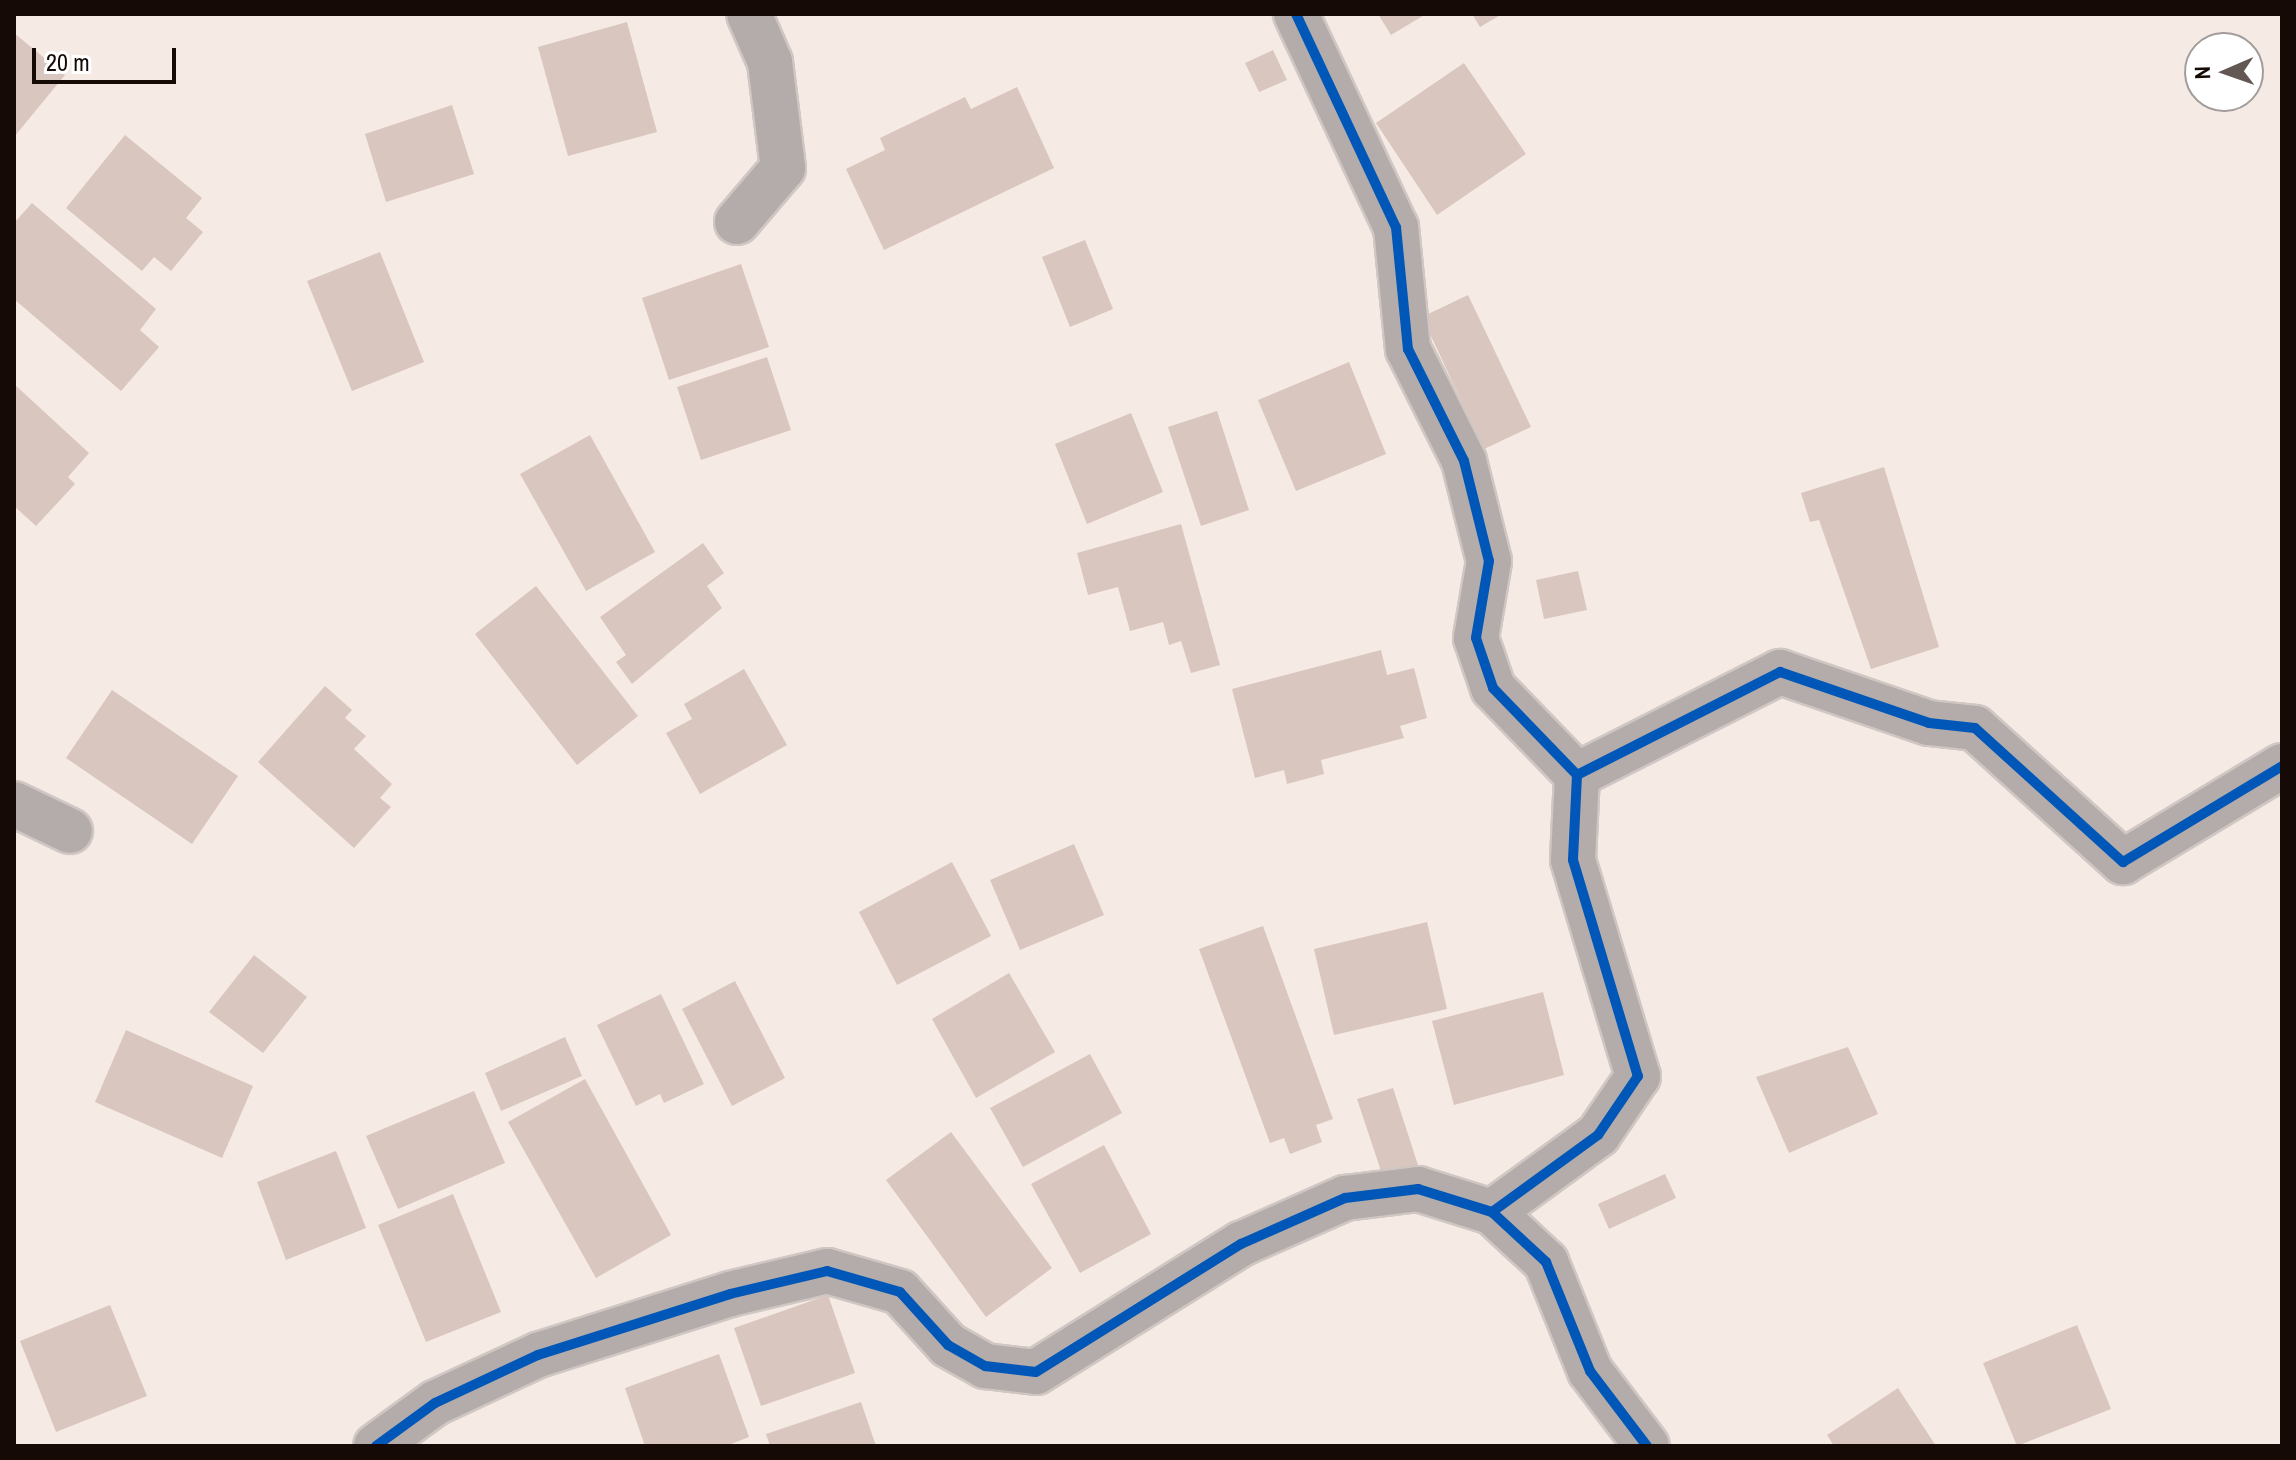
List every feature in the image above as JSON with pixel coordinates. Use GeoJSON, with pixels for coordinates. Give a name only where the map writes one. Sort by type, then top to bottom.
{"type":"FeatureCollection","features":[{"type":"Feature","properties":{"kind":"street"},"geometry":{"type":"LineString","coordinates":[[737,222],[783,168],[770,62],[749,14]]}},
{"type":"Feature","properties":{"kind":"street"},"geometry":{"type":"LineString","coordinates":[[1296,14],[1396,227],[1408,349],[1464,461],[1489,561],[1476,638],[1493,688],[1577,775],[1573,860],[1638,1076],[1598,1135],[1492,1212]]}},
{"type":"Feature","properties":{"kind":"street"},"geometry":{"type":"LineString","coordinates":[[1577,775],[1780,672],[1929,723],[1975,728],[2123,862],[2282,766]]}},
{"type":"Feature","properties":{"kind":"street"},"geometry":{"type":"LineString","coordinates":[[14,804],[70,831]]}},
{"type":"Feature","properties":{"kind":"street"},"geometry":{"type":"LineString","coordinates":[[376,1446],[435,1403],[538,1355],[827,1271],[900,1292],[948,1345],[985,1366],[1036,1372],[1241,1244],[1345,1198],[1418,1189],[1492,1212],[1546,1262],[1590,1371],[1647,1446]]}},
{"type":"Feature","properties":{"kind":"building"},"geometry":{"type":"Polygon","coordinates":[[[1378,14],[1426,14],[1391,35],[1378,14]]]}},
{"type":"Feature","properties":{"kind":"building"},"geometry":{"type":"Polygon","coordinates":[[[1472,14],[1502,14],[1480,27],[1472,14]]]}},
{"type":"Feature","properties":{"kind":"building"},"geometry":{"type":"Polygon","coordinates":[[[627,22],[657,132],[568,156],[538,47],[627,22]]]}},
{"type":"Feature","properties":{"kind":"building"},"geometry":{"type":"Polygon","coordinates":[[[14,33],[65,75],[14,137],[14,33]]]}},
{"type":"Feature","properties":{"kind":"building"},"geometry":{"type":"Polygon","coordinates":[[[1273,50],[1287,80],[1259,92],[1245,63],[1273,50]]]}},
{"type":"Feature","properties":{"kind":"building"},"geometry":{"type":"Polygon","coordinates":[[[1464,63],[1526,154],[1437,215],[1376,123],[1464,63]]]}},
{"type":"Feature","properties":{"kind":"building"},"geometry":{"type":"Polygon","coordinates":[[[1017,87],[1054,168],[884,250],[846,169],[885,150],[880,138],[965,97],[971,109],[1017,87]]]}},
{"type":"Feature","properties":{"kind":"building"},"geometry":{"type":"Polygon","coordinates":[[[452,105],[474,174],[386,202],[365,134],[452,105]]]}},
{"type":"Feature","properties":{"kind":"building"},"geometry":{"type":"Polygon","coordinates":[[[125,135],[202,198],[186,218],[203,232],[171,271],[154,257],[142,271],[66,208],[125,135]]]}},
{"type":"Feature","properties":{"kind":"building"},"geometry":{"type":"Polygon","coordinates":[[[32,203],[156,309],[140,330],[159,347],[121,391],[14,299],[14,223],[32,203]]]}},
{"type":"Feature","properties":{"kind":"building"},"geometry":{"type":"Polygon","coordinates":[[[1085,240],[1113,309],[1070,327],[1042,257],[1085,240]]]}},
{"type":"Feature","properties":{"kind":"building"},"geometry":{"type":"Polygon","coordinates":[[[380,252],[424,362],[352,391],[307,281],[380,252]]]}},
{"type":"Feature","properties":{"kind":"building"},"geometry":{"type":"Polygon","coordinates":[[[741,264],[769,347],[669,380],[642,298],[741,264]]]}},
{"type":"Feature","properties":{"kind":"building"},"geometry":{"type":"Polygon","coordinates":[[[1468,295],[1531,427],[1484,449],[1422,317],[1468,295]]]}},
{"type":"Feature","properties":{"kind":"building"},"geometry":{"type":"Polygon","coordinates":[[[767,357],[791,430],[701,460],[677,387],[767,357]]]}},
{"type":"Feature","properties":{"kind":"building"},"geometry":{"type":"Polygon","coordinates":[[[1349,362],[1386,454],[1296,491],[1258,400],[1349,362]]]}},
{"type":"Feature","properties":{"kind":"building"},"geometry":{"type":"Polygon","coordinates":[[[14,384],[89,453],[68,477],[75,484],[36,526],[14,506],[14,384]]]}},
{"type":"Feature","properties":{"kind":"building"},"geometry":{"type":"Polygon","coordinates":[[[1217,411],[1249,510],[1201,526],[1168,427],[1217,411]]]}},
{"type":"Feature","properties":{"kind":"building"},"geometry":{"type":"Polygon","coordinates":[[[1131,413],[1163,492],[1087,524],[1055,444],[1131,413]]]}},
{"type":"Feature","properties":{"kind":"building"},"geometry":{"type":"Polygon","coordinates":[[[590,435],[655,552],[586,591],[520,474],[590,435]]]}},
{"type":"Feature","properties":{"kind":"building"},"geometry":{"type":"Polygon","coordinates":[[[1884,467],[1939,647],[1871,669],[1819,520],[1810,522],[1801,493],[1884,467]]]}},
{"type":"Feature","properties":{"kind":"building"},"geometry":{"type":"Polygon","coordinates":[[[1181,524],[1220,665],[1191,673],[1181,641],[1169,645],[1163,622],[1130,631],[1118,587],[1088,595],[1077,553],[1181,524]]]}},
{"type":"Feature","properties":{"kind":"building"},"geometry":{"type":"Polygon","coordinates":[[[703,543],[724,573],[707,586],[722,608],[632,684],[616,662],[626,655],[600,617],[703,543]]]}},
{"type":"Feature","properties":{"kind":"building"},"geometry":{"type":"Polygon","coordinates":[[[1578,571],[1587,610],[1544,619],[1536,580],[1578,571]]]}},
{"type":"Feature","properties":{"kind":"building"},"geometry":{"type":"Polygon","coordinates":[[[536,586],[638,716],[577,765],[475,634],[536,586]]]}},
{"type":"Feature","properties":{"kind":"building"},"geometry":{"type":"Polygon","coordinates":[[[1381,650],[1387,675],[1414,668],[1427,718],[1400,726],[1404,738],[1321,760],[1324,774],[1287,784],[1284,770],[1255,778],[1232,689],[1381,650]]]}},
{"type":"Feature","properties":{"kind":"building"},"geometry":{"type":"Polygon","coordinates":[[[744,669],[787,745],[700,794],[666,733],[692,719],[684,704],[744,669]]]}},
{"type":"Feature","properties":{"kind":"building"},"geometry":{"type":"Polygon","coordinates":[[[325,686],[352,710],[345,718],[366,736],[354,749],[392,784],[380,798],[391,807],[354,848],[258,762],[325,686]]]}},
{"type":"Feature","properties":{"kind":"building"},"geometry":{"type":"Polygon","coordinates":[[[112,690],[238,776],[192,844],[66,758],[112,690]]]}},
{"type":"Feature","properties":{"kind":"building"},"geometry":{"type":"Polygon","coordinates":[[[1074,844],[1104,915],[1020,950],[990,880],[1074,844]]]}},
{"type":"Feature","properties":{"kind":"building"},"geometry":{"type":"Polygon","coordinates":[[[952,862],[991,936],[897,985],[859,912],[952,862]]]}},
{"type":"Feature","properties":{"kind":"building"},"geometry":{"type":"Polygon","coordinates":[[[1427,922],[1447,1009],[1334,1035],[1314,949],[1427,922]]]}},
{"type":"Feature","properties":{"kind":"building"},"geometry":{"type":"Polygon","coordinates":[[[1263,926],[1333,1119],[1316,1125],[1322,1142],[1290,1154],[1284,1138],[1270,1143],[1199,949],[1263,926]]]}},
{"type":"Feature","properties":{"kind":"building"},"geometry":{"type":"Polygon","coordinates":[[[254,955],[307,997],[263,1053],[209,1012],[254,955]]]}},
{"type":"Feature","properties":{"kind":"building"},"geometry":{"type":"Polygon","coordinates":[[[1009,973],[1055,1052],[976,1098],[932,1019],[1009,973]]]}},
{"type":"Feature","properties":{"kind":"building"},"geometry":{"type":"Polygon","coordinates":[[[735,981],[785,1078],[732,1106],[682,1009],[735,981]]]}},
{"type":"Feature","properties":{"kind":"building"},"geometry":{"type":"Polygon","coordinates":[[[1543,992],[1564,1075],[1454,1105],[1432,1021],[1543,992]]]}},
{"type":"Feature","properties":{"kind":"building"},"geometry":{"type":"Polygon","coordinates":[[[661,994],[704,1084],[664,1103],[660,1094],[636,1106],[597,1025],[661,994]]]}},
{"type":"Feature","properties":{"kind":"building"},"geometry":{"type":"Polygon","coordinates":[[[126,1030],[253,1086],[222,1158],[95,1102],[126,1030]]]}},
{"type":"Feature","properties":{"kind":"building"},"geometry":{"type":"Polygon","coordinates":[[[565,1037],[582,1076],[501,1111],[485,1073],[565,1037]]]}},
{"type":"Feature","properties":{"kind":"building"},"geometry":{"type":"Polygon","coordinates":[[[1848,1047],[1878,1114],[1789,1153],[1756,1077],[1848,1047]]]}},
{"type":"Feature","properties":{"kind":"building"},"geometry":{"type":"Polygon","coordinates":[[[1090,1054],[1122,1113],[1023,1167],[990,1108],[1090,1054]]]}},
{"type":"Feature","properties":{"kind":"building"},"geometry":{"type":"Polygon","coordinates":[[[585,1079],[671,1235],[596,1278],[508,1122],[585,1079]]]}},
{"type":"Feature","properties":{"kind":"building"},"geometry":{"type":"Polygon","coordinates":[[[1393,1088],[1418,1165],[1383,1177],[1357,1099],[1393,1088]]]}},
{"type":"Feature","properties":{"kind":"building"},"geometry":{"type":"Polygon","coordinates":[[[474,1091],[505,1163],[398,1209],[366,1136],[474,1091]]]}},
{"type":"Feature","properties":{"kind":"building"},"geometry":{"type":"Polygon","coordinates":[[[951,1132],[1052,1268],[986,1317],[886,1180],[951,1132]]]}},
{"type":"Feature","properties":{"kind":"building"},"geometry":{"type":"Polygon","coordinates":[[[1104,1145],[1151,1234],[1080,1273],[1031,1184],[1104,1145]]]}},
{"type":"Feature","properties":{"kind":"building"},"geometry":{"type":"Polygon","coordinates":[[[336,1151],[366,1228],[286,1260],[257,1182],[336,1151]]]}},
{"type":"Feature","properties":{"kind":"building"},"geometry":{"type":"Polygon","coordinates":[[[1665,1174],[1676,1198],[1609,1229],[1598,1204],[1665,1174]]]}},
{"type":"Feature","properties":{"kind":"building"},"geometry":{"type":"Polygon","coordinates":[[[453,1194],[501,1312],[426,1342],[378,1225],[453,1194]]]}},
{"type":"Feature","properties":{"kind":"building"},"geometry":{"type":"Polygon","coordinates":[[[828,1295],[855,1373],[761,1406],[734,1328],[828,1295]]]}},
{"type":"Feature","properties":{"kind":"building"},"geometry":{"type":"Polygon","coordinates":[[[110,1305],[147,1396],[56,1432],[20,1341],[110,1305]]]}},
{"type":"Feature","properties":{"kind":"building"},"geometry":{"type":"Polygon","coordinates":[[[2077,1325],[2111,1409],[2017,1446],[1983,1363],[2077,1325]]]}},
{"type":"Feature","properties":{"kind":"building"},"geometry":{"type":"Polygon","coordinates":[[[719,1354],[749,1437],[726,1446],[645,1446],[625,1388],[719,1354]]]}},
{"type":"Feature","properties":{"kind":"building"},"geometry":{"type":"Polygon","coordinates":[[[1898,1388],[1936,1446],[1834,1446],[1827,1435],[1898,1388]]]}},
{"type":"Feature","properties":{"kind":"building"},"geometry":{"type":"Polygon","coordinates":[[[861,1402],[876,1446],[770,1446],[766,1434],[861,1402]]]}},
{"type":"Feature","properties":{"kind":"cycle path"},"geometry":{"type":"LineString","coordinates":[[1296,14],[1396,227],[1408,349],[1464,461],[1489,561],[1476,638],[1493,688],[1577,775],[1573,860],[1638,1076],[1598,1135],[1492,1212]]}},
{"type":"Feature","properties":{"kind":"cycle path"},"geometry":{"type":"LineString","coordinates":[[1577,775],[1780,672],[1929,723],[1975,728],[2123,862],[2282,766]]}},
{"type":"Feature","properties":{"kind":"cycle path"},"geometry":{"type":"LineString","coordinates":[[376,1446],[435,1403],[538,1355],[730,1294],[827,1271],[900,1292],[948,1345],[985,1366],[1036,1372],[1241,1244],[1345,1198],[1418,1189],[1492,1212],[1546,1262],[1590,1371],[1647,1446]]}}]}
